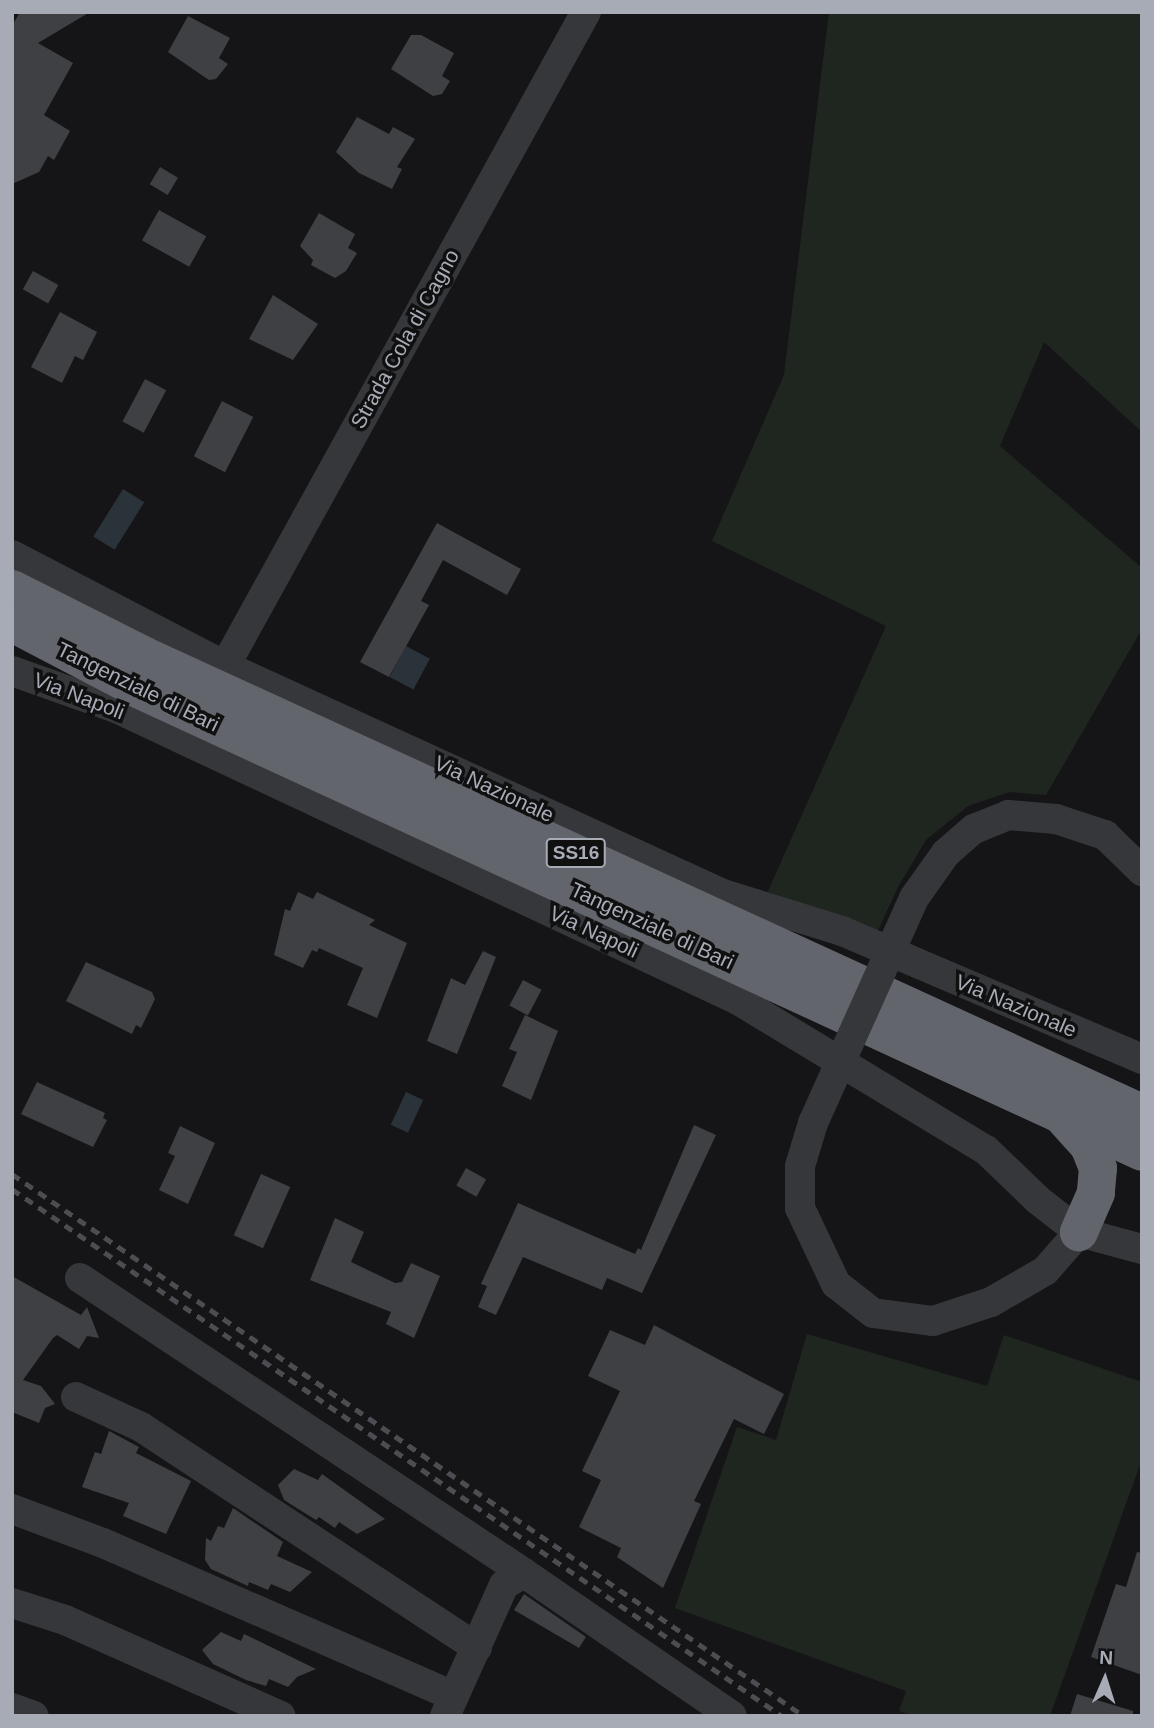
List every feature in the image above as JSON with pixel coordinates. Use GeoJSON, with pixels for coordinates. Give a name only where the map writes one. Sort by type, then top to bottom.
{"type":"FeatureCollection","features":[{"type":"Feature","properties":{"kind":"highway","name":"Tangenziale di Bari"},"geometry":{"type":"LineString","coordinates":[[12,589],[145,656],[1142,1113]]}},
{"type":"Feature","properties":{"kind":"highway","name":"Tangenziale di Bari"},"geometry":{"type":"LineString","coordinates":[[12,624],[68,653],[1142,1152]]}},
{"type":"Feature","properties":{"kind":"highway"},"geometry":{"type":"LineString","coordinates":[[1063,1116],[1089,1146],[1098,1168],[1096,1193],[1079,1232]]}},
{"type":"Feature","properties":{"kind":"highway"},"geometry":{"type":"LineString","coordinates":[[1096,1193],[1116,1175],[1142,1168]]}},
{"type":"Feature","properties":{"kind":"street","name":"Strada Cola di Cagno"},"geometry":{"type":"LineString","coordinates":[[225,666],[586,12]]}},
{"type":"Feature","properties":{"kind":"street","name":"Via Nazionale"},"geometry":{"type":"LineString","coordinates":[[12,555],[225,666],[723,894],[842,931],[1142,1059]]}},
{"type":"Feature","properties":{"kind":"street"},"geometry":{"type":"LineString","coordinates":[[12,637],[68,653]]}},
{"type":"Feature","properties":{"kind":"street","name":"Via Napoli"},"geometry":{"type":"LineString","coordinates":[[12,671],[116,708],[738,1000],[986,1150],[1038,1200],[1079,1232],[1142,1249]]}},
{"type":"Feature","properties":{"kind":"street"},"geometry":{"type":"LineString","coordinates":[[1079,1232],[1045,1271],[990,1302],[933,1321],[873,1313],[836,1284],[800,1208],[800,1166],[813,1123],[914,898],[946,853],[974,829],[1008,815],[1056,819],[1105,835],[1142,871]]}},
{"type":"Feature","properties":{"kind":"street"},"geometry":{"type":"LineString","coordinates":[[80,1278],[524,1573],[732,1716]]}},
{"type":"Feature","properties":{"kind":"street"},"geometry":{"type":"LineString","coordinates":[[76,1397],[141,1427],[477,1648]]}},
{"type":"Feature","properties":{"kind":"street"},"geometry":{"type":"LineString","coordinates":[[12,1509],[103,1543],[449,1706],[504,1585],[524,1573]]}},
{"type":"Feature","properties":{"kind":"street"},"geometry":{"type":"LineString","coordinates":[[12,1603],[65,1620],[281,1716]]}},
{"type":"Feature","properties":{"kind":"street"},"geometry":{"type":"LineString","coordinates":[[12,1708],[34,1716]]}},
{"type":"Feature","properties":{"kind":"shaded area"},"geometry":{"type":"Polygon","coordinates":[[[829,12],[1142,12],[1142,432],[1044,342],[1000,446],[1142,568],[1142,629],[1046,795],[1009,792],[968,806],[926,840],[898,887],[868,952],[761,907],[886,626],[712,541],[784,375],[829,12]]]}},
{"type":"Feature","properties":{"kind":"shaded area"},"geometry":{"type":"Polygon","coordinates":[[[123,489],[144,502],[115,550],[93,536],[123,489]]]}},
{"type":"Feature","properties":{"kind":"shaded area"},"geometry":{"type":"Polygon","coordinates":[[[406,646],[430,659],[413,690],[390,677],[406,646]]]}},
{"type":"Feature","properties":{"kind":"shaded area"},"geometry":{"type":"Polygon","coordinates":[[[406,1092],[423,1100],[408,1133],[391,1125],[406,1092]]]}},
{"type":"Feature","properties":{"kind":"shaded area"},"geometry":{"type":"Polygon","coordinates":[[[807,1334],[987,1386],[1004,1335],[1142,1382],[1142,1459],[1050,1716],[915,1716],[899,1711],[906,1691],[675,1608],[737,1427],[776,1440],[807,1334]]]}},
{"type":"Feature","properties":{"kind":"building"},"geometry":{"type":"Polygon","coordinates":[[[20,12],[90,12],[38,43],[73,63],[44,115],[70,131],[54,160],[48,156],[39,172],[12,184],[12,26],[20,12]]]}},
{"type":"Feature","properties":{"kind":"building"},"geometry":{"type":"Polygon","coordinates":[[[188,16],[230,38],[219,58],[228,64],[216,79],[209,80],[168,52],[188,16]]]}},
{"type":"Feature","properties":{"kind":"building"},"geometry":{"type":"Polygon","coordinates":[[[411,35],[421,35],[454,53],[442,76],[450,81],[442,94],[433,96],[391,69],[411,35]]]}},
{"type":"Feature","properties":{"kind":"building"},"geometry":{"type":"Polygon","coordinates":[[[357,117],[389,134],[393,127],[415,139],[397,167],[402,169],[392,189],[359,173],[336,152],[357,117]]]}},
{"type":"Feature","properties":{"kind":"building"},"geometry":{"type":"Polygon","coordinates":[[[160,167],[178,178],[168,195],[150,184],[160,167]]]}},
{"type":"Feature","properties":{"kind":"building"},"geometry":{"type":"Polygon","coordinates":[[[159,210],[206,236],[189,267],[142,241],[159,210]]]}},
{"type":"Feature","properties":{"kind":"building"},"geometry":{"type":"Polygon","coordinates":[[[319,213],[355,234],[348,248],[357,253],[346,271],[335,278],[311,265],[313,260],[300,246],[319,213]]]}},
{"type":"Feature","properties":{"kind":"building"},"geometry":{"type":"Polygon","coordinates":[[[33,271],[58,285],[48,303],[23,289],[33,271]]]}},
{"type":"Feature","properties":{"kind":"building"},"geometry":{"type":"Polygon","coordinates":[[[273,295],[318,324],[293,360],[249,339],[273,295]]]}},
{"type":"Feature","properties":{"kind":"building"},"geometry":{"type":"Polygon","coordinates":[[[60,312],[97,332],[83,360],[75,356],[62,383],[31,367],[60,312]]]}},
{"type":"Feature","properties":{"kind":"building"},"geometry":{"type":"Polygon","coordinates":[[[145,379],[166,390],[144,433],[122,421],[145,379]]]}},
{"type":"Feature","properties":{"kind":"building"},"geometry":{"type":"Polygon","coordinates":[[[222,401],[253,417],[225,472],[194,456],[222,401]]]}},
{"type":"Feature","properties":{"kind":"building"},"geometry":{"type":"Polygon","coordinates":[[[437,523],[521,569],[507,595],[443,560],[421,601],[429,605],[389,677],[360,662],[437,523]]]}},
{"type":"Feature","properties":{"kind":"building"},"geometry":{"type":"Polygon","coordinates":[[[298,892],[313,899],[317,892],[375,920],[369,925],[407,943],[377,1018],[347,1005],[363,968],[319,948],[317,952],[312,950],[303,968],[274,955],[285,909],[290,911],[298,892]]]}},
{"type":"Feature","properties":{"kind":"building"},"geometry":{"type":"Polygon","coordinates":[[[483,951],[496,957],[457,1054],[427,1041],[451,978],[465,985],[483,951]]]}},
{"type":"Feature","properties":{"kind":"building"},"geometry":{"type":"Polygon","coordinates":[[[86,962],[152,992],[155,999],[141,1028],[136,1025],[132,1034],[66,1001],[86,962]]]}},
{"type":"Feature","properties":{"kind":"building"},"geometry":{"type":"Polygon","coordinates":[[[523,980],[542,990],[528,1015],[509,1006],[523,980]]]}},
{"type":"Feature","properties":{"kind":"building"},"geometry":{"type":"Polygon","coordinates":[[[525,1015],[558,1031],[531,1100],[502,1086],[517,1052],[509,1049],[525,1015]]]}},
{"type":"Feature","properties":{"kind":"building"},"geometry":{"type":"Polygon","coordinates":[[[37,1082],[105,1113],[103,1118],[107,1120],[93,1147],[21,1114],[37,1082]]]}},
{"type":"Feature","properties":{"kind":"building"},"geometry":{"type":"Polygon","coordinates":[[[694,1125],[716,1135],[642,1293],[607,1278],[602,1290],[523,1257],[496,1315],[478,1307],[487,1286],[481,1284],[518,1203],[635,1254],[638,1248],[641,1250],[694,1125]]]}},
{"type":"Feature","properties":{"kind":"building"},"geometry":{"type":"Polygon","coordinates":[[[180,1126],[215,1143],[188,1204],[159,1190],[175,1156],[168,1153],[180,1126]]]}},
{"type":"Feature","properties":{"kind":"building"},"geometry":{"type":"Polygon","coordinates":[[[466,1168],[486,1179],[476,1197],[456,1185],[466,1168]]]}},
{"type":"Feature","properties":{"kind":"building"},"geometry":{"type":"Polygon","coordinates":[[[261,1174],[290,1187],[263,1248],[234,1235],[261,1174]]]}},
{"type":"Feature","properties":{"kind":"building"},"geometry":{"type":"Polygon","coordinates":[[[335,1218],[364,1232],[351,1262],[395,1283],[402,1282],[411,1263],[440,1276],[414,1338],[386,1324],[391,1312],[310,1280],[335,1218]]]}},
{"type":"Feature","properties":{"kind":"building"},"geometry":{"type":"Polygon","coordinates":[[[12,1276],[81,1315],[87,1307],[99,1338],[87,1336],[79,1349],[57,1335],[23,1380],[41,1386],[55,1404],[45,1408],[39,1423],[12,1412],[12,1276]]]}},
{"type":"Feature","properties":{"kind":"building"},"geometry":{"type":"Polygon","coordinates":[[[654,1325],[784,1394],[764,1434],[734,1419],[694,1501],[701,1504],[663,1588],[617,1557],[621,1548],[579,1527],[601,1480],[582,1471],[620,1391],[588,1376],[610,1330],[645,1345],[654,1325]]]}},
{"type":"Feature","properties":{"kind":"building"},"geometry":{"type":"Polygon","coordinates":[[[109,1431],[139,1447],[136,1453],[191,1481],[166,1534],[123,1516],[129,1503],[82,1487],[95,1452],[101,1454],[109,1431]]]}},
{"type":"Feature","properties":{"kind":"building"},"geometry":{"type":"Polygon","coordinates":[[[294,1469],[318,1480],[322,1474],[385,1519],[357,1534],[339,1522],[335,1528],[319,1517],[316,1520],[284,1500],[278,1485],[294,1469]]]}},
{"type":"Feature","properties":{"kind":"building"},"geometry":{"type":"Polygon","coordinates":[[[233,1508],[283,1542],[277,1556],[312,1572],[290,1592],[271,1584],[268,1590],[249,1582],[248,1586],[211,1569],[205,1560],[206,1538],[211,1541],[218,1526],[224,1528],[233,1508]]]}},
{"type":"Feature","properties":{"kind":"building"},"geometry":{"type":"Polygon","coordinates":[[[1137,1552],[1142,1553],[1142,1675],[1091,1657],[1116,1584],[1126,1587],[1137,1552]]]}},
{"type":"Feature","properties":{"kind":"building"},"geometry":{"type":"Polygon","coordinates":[[[524,1594],[586,1637],[579,1648],[514,1610],[524,1594]]]}},
{"type":"Feature","properties":{"kind":"building"},"geometry":{"type":"Polygon","coordinates":[[[221,1632],[241,1641],[244,1634],[316,1669],[297,1677],[288,1687],[269,1679],[266,1686],[246,1680],[213,1664],[202,1650],[221,1632]]]}},
{"type":"Feature","properties":{"kind":"building"},"geometry":{"type":"Polygon","coordinates":[[[1077,1694],[1133,1711],[1133,1716],[1070,1716],[1077,1694]]]}},
{"type":"Feature","properties":{"kind":"railway"},"geometry":{"type":"LineString","coordinates":[[12,1174],[804,1716]]}},
{"type":"Feature","properties":{"kind":"railway"},"geometry":{"type":"LineString","coordinates":[[12,1189],[782,1716]]}}]}
